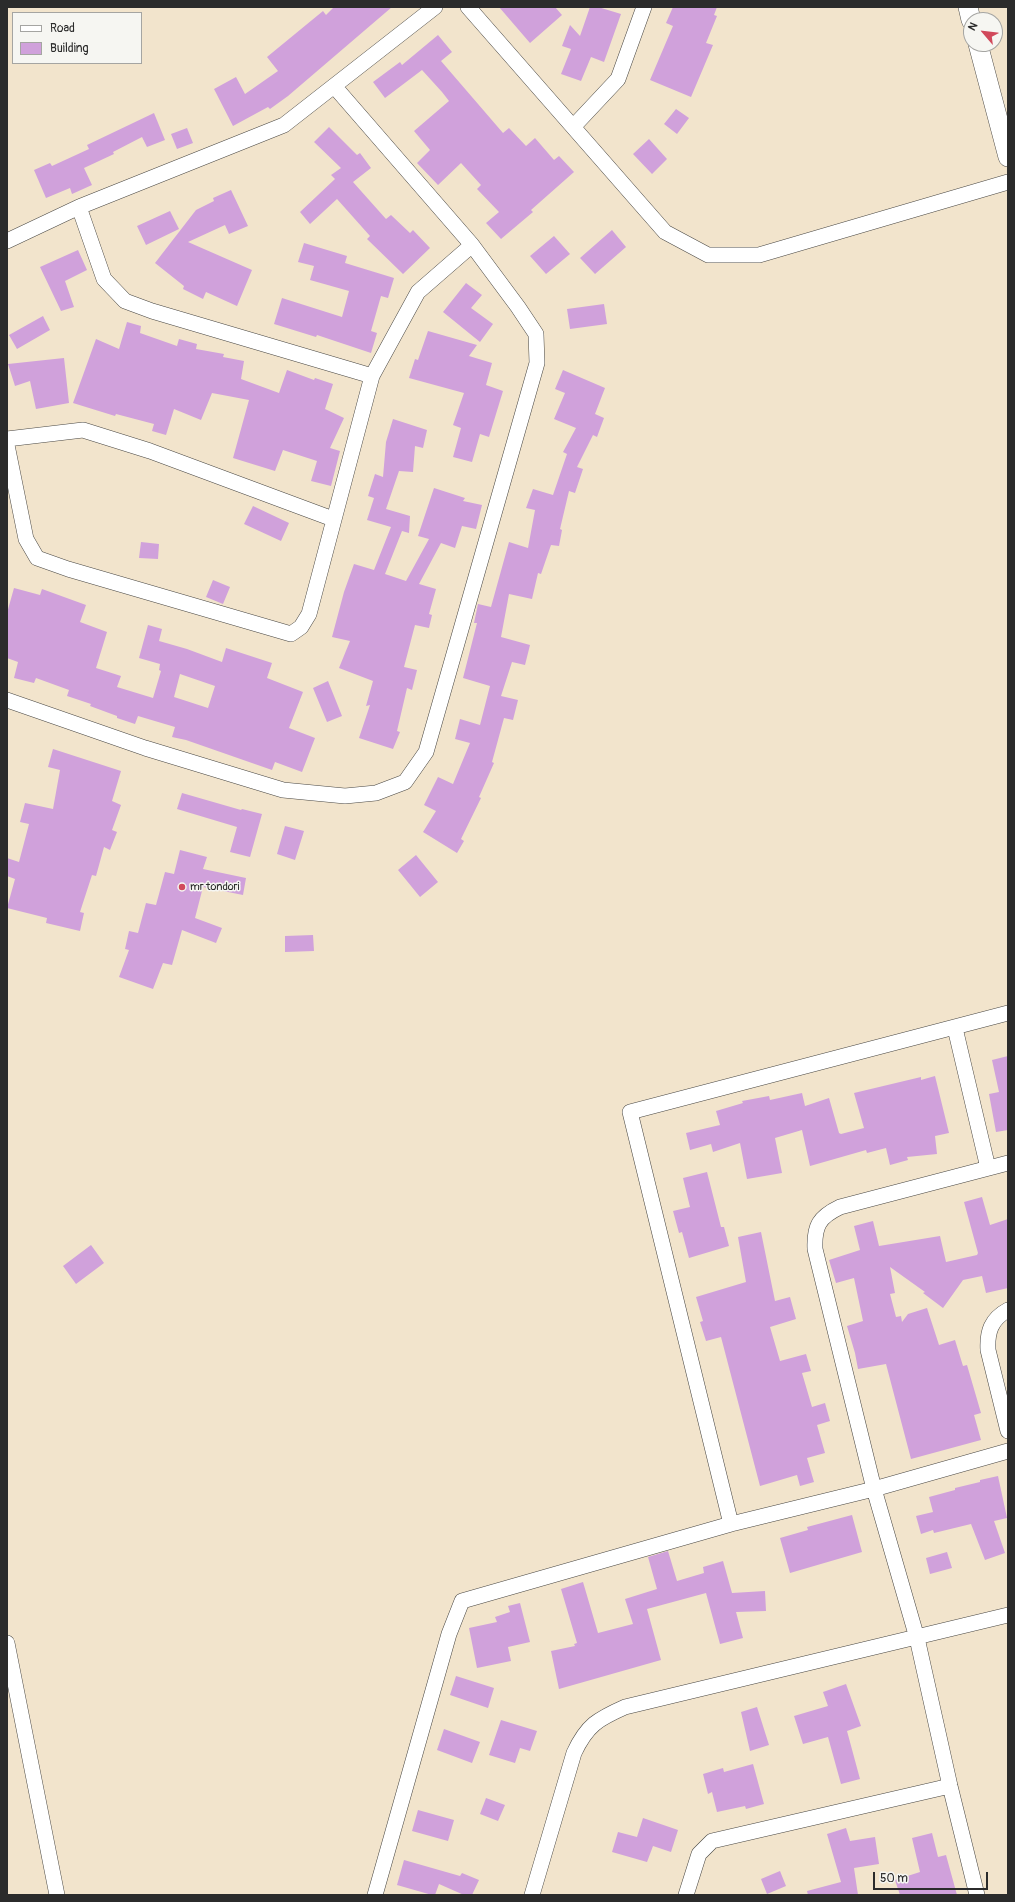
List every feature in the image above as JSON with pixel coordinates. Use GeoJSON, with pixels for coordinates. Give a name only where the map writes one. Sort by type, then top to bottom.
{"type":"FeatureCollection","features":[{"type":"Feature","properties":{"kind":"street"},"geometry":{"type":"LineString","coordinates":[[7,241],[79,207],[284,124],[435,7]]}},
{"type":"Feature","properties":{"kind":"street"},"geometry":{"type":"LineString","coordinates":[[468,7],[665,232],[708,255],[760,255],[1008,182]]}},
{"type":"Feature","properties":{"kind":"street"},"geometry":{"type":"LineString","coordinates":[[573,127],[618,79],[644,7]]}},
{"type":"Feature","properties":{"kind":"street"},"geometry":{"type":"LineString","coordinates":[[980,52],[1008,157]]}},
{"type":"Feature","properties":{"kind":"street"},"geometry":{"type":"LineString","coordinates":[[7,700],[145,748],[284,790],[346,796],[376,793],[405,782],[426,752],[537,363],[536,334],[472,245],[334,86]]}},
{"type":"Feature","properties":{"kind":"street"},"geometry":{"type":"LineString","coordinates":[[79,207],[104,279],[125,300],[152,311],[372,376]]}},
{"type":"Feature","properties":{"kind":"street"},"geometry":{"type":"LineString","coordinates":[[7,445],[26,539],[37,558],[68,569],[291,634],[301,627],[309,614],[372,376],[418,292],[472,245]]}},
{"type":"Feature","properties":{"kind":"street"},"geometry":{"type":"LineString","coordinates":[[7,439],[83,430],[150,451],[333,519]]}},
{"type":"Feature","properties":{"kind":"street"},"geometry":{"type":"LineString","coordinates":[[731,1524],[630,1112],[1008,1013]]}},
{"type":"Feature","properties":{"kind":"street"},"geometry":{"type":"LineString","coordinates":[[955,1028],[988,1168]]}},
{"type":"Feature","properties":{"kind":"street"},"geometry":{"type":"LineString","coordinates":[[978,1895],[950,1786],[917,1638],[874,1488],[815,1249],[814,1235],[818,1222],[827,1213],[840,1207],[1008,1163]]}},
{"type":"Feature","properties":{"kind":"street"},"geometry":{"type":"LineString","coordinates":[[1008,1310],[1000,1314],[991,1324],[987,1337],[988,1350],[1008,1431]]}},
{"type":"Feature","properties":{"kind":"street"},"geometry":{"type":"LineString","coordinates":[[375,1895],[449,1634],[462,1601],[731,1524],[874,1488],[1008,1451]]}},
{"type":"Feature","properties":{"kind":"street"},"geometry":{"type":"LineString","coordinates":[[532,1895],[574,1753],[581,1739],[591,1725],[606,1716],[625,1707],[1008,1615]]}},
{"type":"Feature","properties":{"kind":"street"},"geometry":{"type":"LineString","coordinates":[[7,1643],[57,1895]]}},
{"type":"Feature","properties":{"kind":"street"},"geometry":{"type":"LineString","coordinates":[[686,1895],[699,1854],[712,1841],[950,1786]]}},
{"type":"Feature","properties":{"kind":"building"},"geometry":{"type":"Polygon","coordinates":[[[334,7],[392,7],[288,96],[270,109],[268,107],[233,126],[214,89],[236,77],[245,94],[278,71],[267,57],[323,11],[326,15],[334,7]]]}},
{"type":"Feature","properties":{"kind":"building"},"geometry":{"type":"Polygon","coordinates":[[[499,7],[555,7],[562,15],[530,43],[499,7]]]}},
{"type":"Feature","properties":{"kind":"building"},"geometry":{"type":"Polygon","coordinates":[[[590,7],[598,7],[621,14],[604,62],[591,57],[581,81],[561,74],[571,49],[562,46],[570,25],[580,36],[590,7]]]}},
{"type":"Feature","properties":{"kind":"building"},"geometry":{"type":"Polygon","coordinates":[[[673,7],[717,7],[714,15],[717,16],[706,43],[713,45],[691,97],[650,80],[673,26],[666,23],[673,7]]]}},
{"type":"Feature","properties":{"kind":"building"},"geometry":{"type":"Polygon","coordinates":[[[438,35],[452,52],[441,61],[503,133],[509,128],[526,146],[535,138],[554,160],[559,156],[574,172],[531,210],[533,212],[501,239],[486,223],[499,212],[477,189],[481,185],[461,163],[438,185],[417,163],[430,150],[414,131],[449,101],[442,92],[422,70],[385,98],[373,82],[400,62],[402,65],[438,35]]]}},
{"type":"Feature","properties":{"kind":"building"},"geometry":{"type":"Polygon","coordinates":[[[676,109],[689,118],[677,134],[664,124],[676,109]]]}},
{"type":"Feature","properties":{"kind":"building"},"geometry":{"type":"Polygon","coordinates":[[[154,113],[165,140],[147,147],[142,137],[113,152],[114,154],[84,168],[92,185],[72,194],[70,188],[46,198],[34,170],[50,163],[52,166],[89,149],[87,145],[154,113]]]}},
{"type":"Feature","properties":{"kind":"building"},"geometry":{"type":"Polygon","coordinates":[[[329,127],[357,155],[360,153],[371,168],[353,182],[386,219],[391,215],[410,233],[413,230],[430,248],[403,274],[367,239],[370,236],[337,199],[310,224],[300,212],[335,179],[331,175],[341,168],[314,142],[329,127]]]}},
{"type":"Feature","properties":{"kind":"building"},"geometry":{"type":"Polygon","coordinates":[[[187,128],[193,143],[177,149],[171,134],[187,128]]]}},
{"type":"Feature","properties":{"kind":"building"},"geometry":{"type":"Polygon","coordinates":[[[649,139],[667,159],[652,174],[633,154],[649,139]]]}},
{"type":"Feature","properties":{"kind":"building"},"geometry":{"type":"Polygon","coordinates":[[[231,190],[248,226],[229,234],[225,225],[188,242],[252,270],[237,306],[206,292],[203,299],[183,289],[184,286],[155,263],[196,210],[214,201],[213,198],[231,190]]]}},
{"type":"Feature","properties":{"kind":"building"},"geometry":{"type":"Polygon","coordinates":[[[170,211],[179,229],[146,245],[137,226],[170,211]]]}},
{"type":"Feature","properties":{"kind":"building"},"geometry":{"type":"Polygon","coordinates":[[[612,230],[626,247],[595,274],[580,258],[612,230]]]}},
{"type":"Feature","properties":{"kind":"building"},"geometry":{"type":"Polygon","coordinates":[[[554,236],[570,254],[546,274],[530,256],[554,236]]]}},
{"type":"Feature","properties":{"kind":"building"},"geometry":{"type":"Polygon","coordinates":[[[304,243],[347,256],[345,263],[394,278],[388,298],[381,296],[371,331],[377,333],[371,353],[317,335],[316,337],[274,324],[282,298],[342,317],[349,291],[310,280],[314,266],[298,262],[304,243]]]}},
{"type":"Feature","properties":{"kind":"building"},"geometry":{"type":"Polygon","coordinates":[[[78,250],[87,270],[65,281],[74,307],[61,311],[40,267],[78,250]]]}},
{"type":"Feature","properties":{"kind":"building"},"geometry":{"type":"Polygon","coordinates":[[[466,283],[482,295],[471,308],[493,324],[480,342],[443,312],[466,283]]]}},
{"type":"Feature","properties":{"kind":"building"},"geometry":{"type":"Polygon","coordinates":[[[604,304],[607,324],[570,329],[567,309],[604,304]]]}},
{"type":"Feature","properties":{"kind":"building"},"geometry":{"type":"Polygon","coordinates":[[[43,316],[50,330],[17,349],[9,335],[43,316]]]}},
{"type":"Feature","properties":{"kind":"building"},"geometry":{"type":"Polygon","coordinates":[[[127,322],[141,326],[140,333],[177,346],[179,339],[197,344],[196,349],[224,354],[223,357],[244,361],[241,379],[279,393],[287,370],[314,380],[315,378],[333,384],[325,409],[344,418],[330,448],[340,451],[331,486],[311,481],[317,461],[283,450],[275,471],[233,458],[249,400],[212,393],[201,420],[174,409],[166,435],[152,431],[154,424],[116,414],[115,416],[73,403],[96,339],[119,349],[127,322]]]}},
{"type":"Feature","properties":{"kind":"building"},"geometry":{"type":"Polygon","coordinates":[[[428,331],[477,345],[469,356],[492,363],[486,385],[503,391],[489,437],[480,434],[472,462],[453,457],[461,428],[453,425],[464,393],[409,378],[415,359],[418,360],[428,331]]]}},
{"type":"Feature","properties":{"kind":"building"},"geometry":{"type":"Polygon","coordinates":[[[64,358],[69,403],[36,409],[30,381],[15,386],[8,364],[64,358]]]}},
{"type":"Feature","properties":{"kind":"building"},"geometry":{"type":"Polygon","coordinates":[[[563,370],[605,388],[595,414],[604,418],[597,437],[593,435],[577,467],[583,469],[575,493],[569,491],[560,529],[562,530],[559,546],[551,545],[541,574],[538,573],[532,599],[509,594],[501,637],[530,645],[525,665],[512,662],[501,696],[518,700],[513,720],[504,718],[492,762],[494,763],[479,797],[481,798],[461,839],[464,841],[457,853],[423,832],[436,811],[424,805],[438,777],[453,784],[470,743],[455,739],[460,719],[480,725],[490,686],[463,678],[477,623],[474,623],[478,604],[491,607],[509,542],[528,548],[535,510],[526,508],[533,489],[553,495],[567,454],[563,452],[576,428],[554,419],[565,393],[555,389],[563,370]]]}},
{"type":"Feature","properties":{"kind":"building"},"geometry":{"type":"Polygon","coordinates":[[[393,419],[427,430],[423,448],[415,446],[413,472],[399,471],[386,509],[410,516],[409,533],[402,531],[385,574],[406,581],[429,539],[418,536],[434,488],[465,498],[463,501],[482,505],[476,529],[462,526],[455,548],[441,543],[419,584],[436,589],[429,614],[432,615],[429,628],[415,625],[404,667],[417,670],[412,690],[407,688],[397,731],[400,732],[393,749],[359,738],[370,705],[366,706],[373,681],[339,668],[350,641],[332,637],[344,592],[354,564],[374,570],[391,527],[367,520],[374,498],[368,496],[375,474],[383,477],[386,442],[393,419]]]}},
{"type":"Feature","properties":{"kind":"building"},"geometry":{"type":"Polygon","coordinates":[[[253,506],[289,523],[281,541],[244,524],[253,506]]]}},
{"type":"Feature","properties":{"kind":"building"},"geometry":{"type":"Polygon","coordinates":[[[141,542],[159,544],[158,559],[139,558],[141,542]]]}},
{"type":"Feature","properties":{"kind":"building"},"geometry":{"type":"Polygon","coordinates":[[[213,580],[230,587],[223,604],[206,597],[213,580]]]}},
{"type":"Feature","properties":{"kind":"building"},"geometry":{"type":"Polygon","coordinates":[[[14,588],[40,595],[42,589],[86,605],[80,622],[107,632],[96,668],[121,676],[117,687],[153,698],[161,671],[159,670],[160,664],[139,658],[148,625],[162,629],[159,641],[187,649],[222,662],[226,648],[272,663],[267,678],[303,692],[289,728],[315,738],[302,772],[275,762],[272,770],[186,740],[172,737],[175,727],[138,716],[135,724],[90,706],[91,704],[67,696],[69,690],[36,678],[34,683],[14,678],[18,662],[7,658],[7,613],[14,588]],[[180,674],[174,697],[208,708],[215,686],[180,674]]]}},
{"type":"Feature","properties":{"kind":"building"},"geometry":{"type":"Polygon","coordinates":[[[328,681],[342,716],[327,722],[313,688],[328,681]]]}},
{"type":"Feature","properties":{"kind":"building"},"geometry":{"type":"Polygon","coordinates":[[[53,749],[121,771],[112,801],[121,805],[112,830],[117,832],[110,850],[104,847],[96,876],[92,875],[80,912],[84,913],[80,931],[46,923],[47,918],[7,908],[15,879],[7,876],[7,858],[19,862],[29,824],[20,822],[25,803],[53,809],[60,770],[48,767],[53,749]]]}},
{"type":"Feature","properties":{"kind":"building"},"geometry":{"type":"Polygon","coordinates":[[[182,793],[241,810],[262,814],[250,857],[230,852],[237,827],[177,809],[182,793]]]}},
{"type":"Feature","properties":{"kind":"building"},"geometry":{"type":"Polygon","coordinates":[[[285,826],[304,831],[295,860],[277,854],[285,826]]]}},
{"type":"Feature","properties":{"kind":"building"},"geometry":{"type":"Polygon","coordinates":[[[180,850],[207,857],[203,869],[246,878],[243,895],[203,887],[195,918],[222,928],[216,943],[182,930],[172,965],[163,963],[153,989],[119,977],[129,950],[125,949],[129,931],[138,933],[146,903],[156,905],[165,872],[174,874],[180,850]]]}},
{"type":"Feature","properties":{"kind":"building"},"geometry":{"type":"Polygon","coordinates":[[[416,855],[438,882],[420,897],[398,870],[416,855]]]}},
{"type":"Feature","properties":{"kind":"building"},"geometry":{"type":"Polygon","coordinates":[[[313,935],[314,951],[285,952],[285,936],[313,935]]]}},
{"type":"Feature","properties":{"kind":"building"},"geometry":{"type":"Polygon","coordinates":[[[1008,1056],[1008,1130],[996,1132],[989,1094],[999,1092],[992,1060],[1008,1056]]]}},
{"type":"Feature","properties":{"kind":"building"},"geometry":{"type":"Polygon","coordinates":[[[935,1076],[949,1133],[935,1136],[937,1154],[907,1157],[908,1160],[890,1165],[886,1148],[867,1153],[866,1150],[810,1166],[802,1130],[775,1138],[782,1173],[747,1179],[740,1143],[713,1152],[711,1144],[690,1150],[686,1133],[720,1125],[716,1111],[743,1103],[742,1101],[769,1096],[770,1100],[802,1093],[805,1106],[829,1098],[839,1133],[841,1134],[864,1128],[854,1093],[921,1077],[921,1080],[935,1076]]]}},
{"type":"Feature","properties":{"kind":"building"},"geometry":{"type":"Polygon","coordinates":[[[707,1172],[721,1227],[724,1227],[729,1246],[689,1258],[682,1232],[679,1233],[673,1211],[690,1207],[683,1178],[707,1172]]]}},
{"type":"Feature","properties":{"kind":"building"},"geometry":{"type":"Polygon","coordinates":[[[982,1197],[990,1225],[1008,1219],[1008,1288],[986,1293],[982,1276],[963,1280],[943,1308],[923,1293],[925,1292],[890,1267],[895,1293],[890,1294],[896,1317],[901,1316],[902,1322],[908,1314],[927,1308],[939,1345],[955,1340],[963,1366],[967,1365],[981,1413],[974,1415],[981,1440],[911,1459],[886,1364],[858,1369],[847,1326],[863,1321],[854,1278],[836,1283],[829,1260],[860,1250],[854,1226],[873,1221],[879,1246],[940,1236],[946,1262],[977,1255],[978,1253],[964,1202],[982,1197]]]}},
{"type":"Feature","properties":{"kind":"building"},"geometry":{"type":"Polygon","coordinates":[[[761,1232],[775,1301],[790,1297],[796,1319],[770,1327],[780,1361],[806,1354],[811,1371],[802,1373],[812,1407],[825,1403],[830,1421],[817,1425],[825,1453],[807,1458],[814,1482],[800,1486],[797,1475],[760,1486],[721,1337],[706,1341],[700,1322],[703,1321],[696,1297],[746,1282],[738,1237],[761,1232]]]}},
{"type":"Feature","properties":{"kind":"building"},"geometry":{"type":"Polygon","coordinates":[[[91,1245],[104,1263],[76,1284],[63,1266],[91,1245]]]}},
{"type":"Feature","properties":{"kind":"building"},"geometry":{"type":"Polygon","coordinates":[[[998,1476],[1007,1518],[994,1521],[1005,1553],[985,1560],[971,1524],[934,1533],[933,1530],[921,1534],[916,1516],[933,1512],[929,1497],[955,1490],[955,1488],[980,1482],[980,1480],[998,1476]]]}},
{"type":"Feature","properties":{"kind":"building"},"geometry":{"type":"Polygon","coordinates":[[[852,1515],[862,1552],[790,1573],[780,1538],[808,1530],[807,1527],[852,1515]]]}},
{"type":"Feature","properties":{"kind":"building"},"geometry":{"type":"Polygon","coordinates":[[[668,1551],[677,1581],[704,1573],[703,1567],[723,1561],[732,1593],[765,1591],[766,1611],[736,1612],[743,1638],[720,1644],[706,1593],[647,1609],[661,1660],[559,1689],[551,1651],[575,1646],[574,1644],[577,1643],[561,1589],[583,1582],[598,1633],[633,1624],[625,1599],[657,1589],[648,1557],[668,1551]]]}},
{"type":"Feature","properties":{"kind":"building"},"geometry":{"type":"Polygon","coordinates":[[[947,1552],[952,1568],[930,1574],[926,1558],[947,1552]]]}},
{"type":"Feature","properties":{"kind":"building"},"geometry":{"type":"Polygon","coordinates":[[[520,1603],[530,1642],[508,1647],[511,1661],[477,1668],[469,1628],[497,1622],[495,1617],[510,1612],[508,1606],[520,1603]]]}},
{"type":"Feature","properties":{"kind":"building"},"geometry":{"type":"Polygon","coordinates":[[[456,1676],[494,1688],[488,1708],[450,1695],[456,1676]]]}},
{"type":"Feature","properties":{"kind":"building"},"geometry":{"type":"Polygon","coordinates":[[[846,1684],[861,1726],[847,1731],[860,1779],[841,1784],[828,1737],[803,1744],[794,1716],[828,1706],[823,1692],[846,1684]]]}},
{"type":"Feature","properties":{"kind":"building"},"geometry":{"type":"Polygon","coordinates":[[[757,1707],[769,1745],[750,1751],[741,1712],[757,1707]]]}},
{"type":"Feature","properties":{"kind":"building"},"geometry":{"type":"Polygon","coordinates":[[[501,1720],[537,1731],[530,1751],[520,1748],[515,1763],[489,1755],[501,1720]]]}},
{"type":"Feature","properties":{"kind":"building"},"geometry":{"type":"Polygon","coordinates":[[[444,1729],[480,1742],[472,1763],[437,1750],[444,1729]]]}},
{"type":"Feature","properties":{"kind":"building"},"geometry":{"type":"Polygon","coordinates":[[[753,1764],[764,1804],[746,1809],[745,1806],[717,1812],[712,1792],[708,1794],[703,1774],[723,1768],[724,1772],[753,1764]]]}},
{"type":"Feature","properties":{"kind":"building"},"geometry":{"type":"Polygon","coordinates":[[[486,1798],[505,1805],[498,1821],[480,1814],[486,1798]]]}},
{"type":"Feature","properties":{"kind":"building"},"geometry":{"type":"Polygon","coordinates":[[[418,1810],[454,1820],[448,1841],[412,1831],[418,1810]]]}},
{"type":"Feature","properties":{"kind":"building"},"geometry":{"type":"Polygon","coordinates":[[[643,1818],[678,1830],[671,1852],[653,1846],[647,1862],[612,1852],[618,1832],[637,1837],[643,1818]]]}},
{"type":"Feature","properties":{"kind":"building"},"geometry":{"type":"Polygon","coordinates":[[[846,1828],[850,1841],[875,1837],[879,1864],[854,1868],[858,1895],[808,1895],[807,1891],[841,1882],[827,1834],[846,1828]]]}},
{"type":"Feature","properties":{"kind":"building"},"geometry":{"type":"Polygon","coordinates":[[[932,1833],[938,1857],[946,1855],[957,1895],[900,1895],[895,1880],[920,1872],[912,1838],[932,1833]]]}},
{"type":"Feature","properties":{"kind":"building"},"geometry":{"type":"Polygon","coordinates":[[[404,1860],[460,1876],[462,1873],[479,1880],[472,1895],[464,1895],[439,1884],[435,1895],[432,1895],[397,1885],[404,1860]]]}},
{"type":"Feature","properties":{"kind":"building"},"geometry":{"type":"Polygon","coordinates":[[[780,1871],[786,1886],[767,1894],[761,1879],[780,1871]]]}},
{"type":"Feature","properties":{"kind":"place","name":"mr tondori"},"geometry":{"type":"Point","coordinates":[182,887]}}]}
